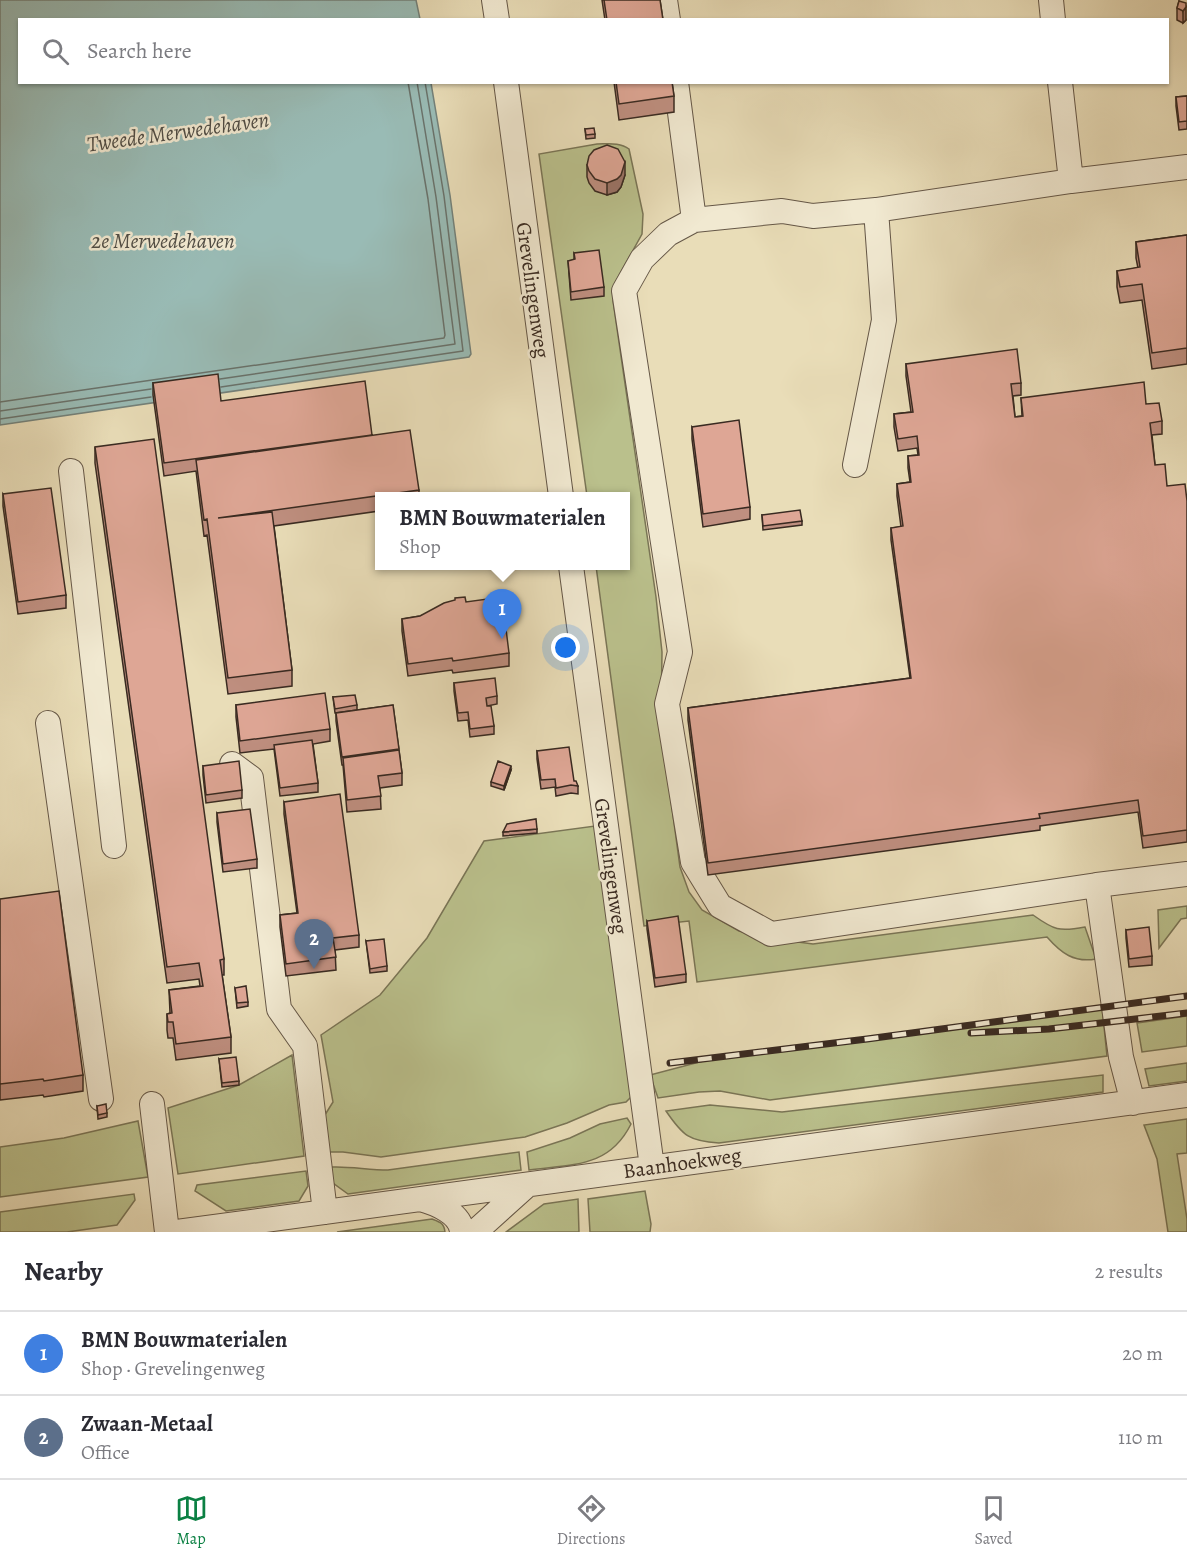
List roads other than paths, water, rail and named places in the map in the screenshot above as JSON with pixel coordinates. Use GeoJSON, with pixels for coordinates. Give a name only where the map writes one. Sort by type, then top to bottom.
{"type":"FeatureCollection","features":[{"type":"Feature","properties":{"kind":"street"},"geometry":{"type":"LineString","coordinates":[[494,0],[497,18]]}},
{"type":"Feature","properties":{"kind":"street"},"geometry":{"type":"LineString","coordinates":[[665,0],[668,18]]}},
{"type":"Feature","properties":{"kind":"street"},"geometry":{"type":"LineString","coordinates":[[1051,0],[1053,18]]}},
{"type":"Feature","properties":{"kind":"street","name":"Grevelingenweg"},"geometry":{"type":"LineString","coordinates":[[506,84],[560,492]]}},
{"type":"Feature","properties":{"kind":"street"},"geometry":{"type":"LineString","coordinates":[[676,84],[694,220]]}},
{"type":"Feature","properties":{"kind":"street"},"geometry":{"type":"LineString","coordinates":[[1060,84],[1071,181]]}},
{"type":"Feature","properties":{"kind":"street"},"geometry":{"type":"LineString","coordinates":[[1187,167],[1071,181],[876,210],[813,216],[782,211],[694,220],[668,234],[642,259],[624,291],[680,652],[667,704],[693,862],[720,906],[771,934],[1097,885],[1187,874]]}},
{"type":"Feature","properties":{"kind":"street"},"geometry":{"type":"LineString","coordinates":[[855,465],[884,320],[876,210]]}},
{"type":"Feature","properties":{"kind":"street"},"geometry":{"type":"LineString","coordinates":[[71,471],[114,846]]}},
{"type":"Feature","properties":{"kind":"street","name":"Grevelingenweg"},"geometry":{"type":"LineString","coordinates":[[572,570],[652,1167]]}},
{"type":"Feature","properties":{"kind":"street"},"geometry":{"type":"LineString","coordinates":[[48,723],[101,1099]]}},
{"type":"Feature","properties":{"kind":"street"},"geometry":{"type":"LineString","coordinates":[[232,764],[251,778],[279,1009],[305,1046],[325,1212]]}},
{"type":"Feature","properties":{"kind":"street"},"geometry":{"type":"LineString","coordinates":[[1097,885],[1121,1056],[1133,1103]]}},
{"type":"Feature","properties":{"kind":"street","name":"Baanhoekweg"},"geometry":{"type":"LineString","coordinates":[[177,1232],[1187,1095]]}},
{"type":"Feature","properties":{"kind":"street"},"geometry":{"type":"LineString","coordinates":[[152,1104],[167,1232]]}},
{"type":"Feature","properties":{"kind":"street"},"geometry":{"type":"LineString","coordinates":[[475,1232],[527,1185]]}},
{"type":"Feature","properties":{"kind":"street"},"geometry":{"type":"LineString","coordinates":[[420,1199],[443,1206],[462,1227],[462,1232]]}},
{"type":"Feature","properties":{"kind":"water","name":"2e Merwedehaven"},"geometry":{"type":"Polygon","coordinates":[[[0,0],[416,0],[420,18],[18,18],[18,84],[431,84],[450,195],[471,354],[469,357],[0,425],[0,0]]]}},
{"type":"Feature","properties":{"kind":"railway"},"geometry":{"type":"LineString","coordinates":[[670,1063],[1187,996]]}},
{"type":"Feature","properties":{"kind":"railway"},"geometry":{"type":"LineString","coordinates":[[971,1033],[1049,1029],[1187,1013]]}},
{"type":"Feature","properties":{"kind":"place","name":"BMN Bouwmaterialen"},"geometry":{"type":"Point","coordinates":[502,639]}},
{"type":"Feature","properties":{"kind":"place","name":"Zwaan-Metaal"},"geometry":{"type":"Point","coordinates":[314,969]}},
{"type":"Feature","properties":{"kind":"water label","name":"Tweede Merwedehaven"},"geometry":{"type":"Point","coordinates":[178,132]}}]}
